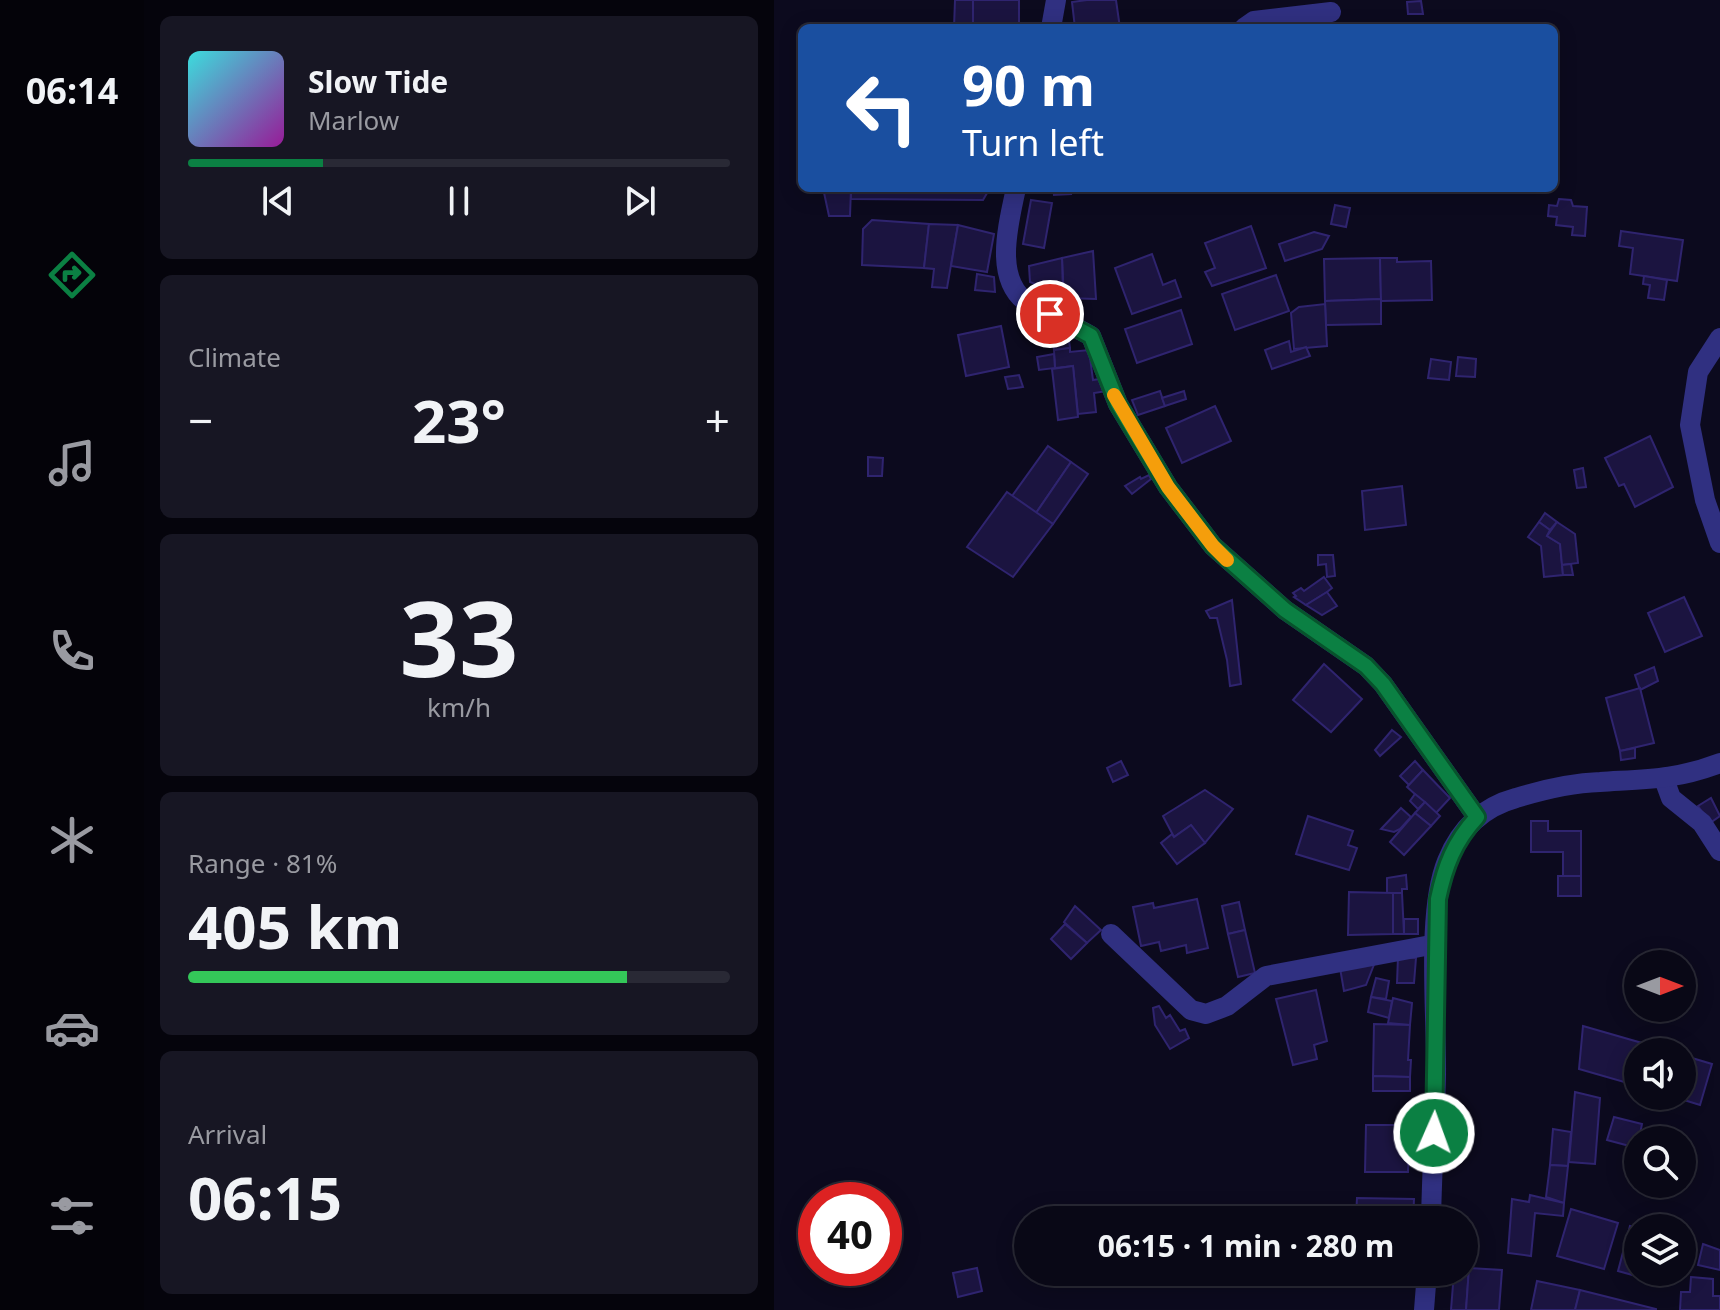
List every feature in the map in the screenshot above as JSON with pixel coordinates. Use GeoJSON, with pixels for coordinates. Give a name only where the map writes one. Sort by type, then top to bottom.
{"type":"FeatureCollection","features":[{"type":"Feature","properties":{"kind":"street"},"geometry":{"type":"LineString","coordinates":[[1052,24],[1056,0]]}},
{"type":"Feature","properties":{"kind":"street"},"geometry":{"type":"LineString","coordinates":[[1250,24],[1331,12]]}},
{"type":"Feature","properties":{"kind":"street"},"geometry":{"type":"LineString","coordinates":[[1015,192],[1005,249],[1009,279],[1027,303],[1091,336],[1118,404],[1168,487],[1213,546],[1285,610],[1366,666],[1383,684],[1477,817]]}},
{"type":"Feature","properties":{"kind":"street"},"geometry":{"type":"LineString","coordinates":[[1720,338],[1698,372],[1690,425],[1705,500],[1720,543]]}},
{"type":"Feature","properties":{"kind":"street"},"geometry":{"type":"LineString","coordinates":[[1431,1206],[1438,899],[1446,862],[1460,835],[1492,807],[1516,798],[1596,782],[1664,779],[1720,763]]}},
{"type":"Feature","properties":{"kind":"street"},"geometry":{"type":"LineString","coordinates":[[1664,779],[1671,798],[1702,823],[1720,851]]}},
{"type":"Feature","properties":{"kind":"street"},"geometry":{"type":"LineString","coordinates":[[1111,934],[1191,1010],[1206,1014],[1227,1006],[1266,976],[1436,944]]}},
{"type":"Feature","properties":{"kind":"street"},"geometry":{"type":"LineString","coordinates":[[1424,1310],[1426,1286]]}},
{"type":"Feature","properties":{"kind":"building"},"geometry":{"type":"Polygon","coordinates":[[[955,0],[973,0],[973,24],[954,24],[955,0]]]}},
{"type":"Feature","properties":{"kind":"building"},"geometry":{"type":"Polygon","coordinates":[[[973,0],[1019,0],[1019,24],[973,24],[973,0]]]}},
{"type":"Feature","properties":{"kind":"building"},"geometry":{"type":"Polygon","coordinates":[[[1116,0],[1119,24],[1075,24],[1072,2],[1116,0]]]}},
{"type":"Feature","properties":{"kind":"building"},"geometry":{"type":"Polygon","coordinates":[[[1421,1],[1423,14],[1408,14],[1407,2],[1421,1]]]}},
{"type":"Feature","properties":{"kind":"building"},"geometry":{"type":"Polygon","coordinates":[[[824,192],[851,192],[850,216],[829,216],[824,192]]]}},
{"type":"Feature","properties":{"kind":"building"},"geometry":{"type":"Polygon","coordinates":[[[851,192],[988,192],[983,200],[851,199],[851,192]]]}},
{"type":"Feature","properties":{"kind":"building"},"geometry":{"type":"Polygon","coordinates":[[[1054,192],[1071,194],[1054,195],[1054,192]]]}},
{"type":"Feature","properties":{"kind":"building"},"geometry":{"type":"Polygon","coordinates":[[[1559,199],[1571,200],[1573,206],[1587,207],[1585,236],[1572,235],[1573,227],[1556,225],[1557,217],[1548,216],[1549,205],[1557,206],[1559,199]]]}},
{"type":"Feature","properties":{"kind":"building"},"geometry":{"type":"Polygon","coordinates":[[[1031,200],[1052,203],[1044,248],[1023,244],[1031,200]]]}},
{"type":"Feature","properties":{"kind":"building"},"geometry":{"type":"Polygon","coordinates":[[[1335,205],[1350,208],[1346,227],[1331,224],[1335,205]]]}},
{"type":"Feature","properties":{"kind":"building"},"geometry":{"type":"Polygon","coordinates":[[[872,220],[929,224],[924,268],[862,265],[863,229],[872,220]]]}},
{"type":"Feature","properties":{"kind":"building"},"geometry":{"type":"Polygon","coordinates":[[[929,224],[958,225],[947,288],[932,287],[934,269],[924,268],[929,224]]]}},
{"type":"Feature","properties":{"kind":"building"},"geometry":{"type":"Polygon","coordinates":[[[958,225],[994,234],[987,272],[951,266],[958,225]]]}},
{"type":"Feature","properties":{"kind":"building"},"geometry":{"type":"Polygon","coordinates":[[[1251,226],[1266,268],[1212,286],[1205,272],[1215,268],[1205,243],[1251,226]]]}},
{"type":"Feature","properties":{"kind":"building"},"geometry":{"type":"Polygon","coordinates":[[[1621,231],[1683,240],[1677,281],[1630,274],[1633,248],[1619,246],[1621,231]]]}},
{"type":"Feature","properties":{"kind":"building"},"geometry":{"type":"Polygon","coordinates":[[[1314,232],[1329,236],[1322,249],[1285,261],[1279,244],[1314,232]]]}},
{"type":"Feature","properties":{"kind":"building"},"geometry":{"type":"Polygon","coordinates":[[[1093,251],[1096,299],[1064,298],[1062,258],[1093,251]]]}},
{"type":"Feature","properties":{"kind":"building"},"geometry":{"type":"Polygon","coordinates":[[[1152,254],[1163,285],[1175,280],[1181,297],[1132,314],[1115,268],[1152,254]]]}},
{"type":"Feature","properties":{"kind":"building"},"geometry":{"type":"Polygon","coordinates":[[[1062,258],[1063,295],[1030,282],[1029,266],[1062,258]]]}},
{"type":"Feature","properties":{"kind":"building"},"geometry":{"type":"Polygon","coordinates":[[[1380,258],[1381,299],[1325,301],[1324,259],[1380,258]]]}},
{"type":"Feature","properties":{"kind":"building"},"geometry":{"type":"Polygon","coordinates":[[[1380,258],[1397,258],[1397,262],[1431,261],[1432,300],[1381,301],[1380,258]]]}},
{"type":"Feature","properties":{"kind":"building"},"geometry":{"type":"Polygon","coordinates":[[[977,274],[994,277],[995,292],[975,290],[977,274]]]}},
{"type":"Feature","properties":{"kind":"building"},"geometry":{"type":"Polygon","coordinates":[[[1276,275],[1289,311],[1235,330],[1222,294],[1276,275]]]}},
{"type":"Feature","properties":{"kind":"building"},"geometry":{"type":"Polygon","coordinates":[[[1644,276],[1667,280],[1664,300],[1648,298],[1650,285],[1643,284],[1644,276]]]}},
{"type":"Feature","properties":{"kind":"building"},"geometry":{"type":"Polygon","coordinates":[[[1381,299],[1381,324],[1326,325],[1325,301],[1381,299]]]}},
{"type":"Feature","properties":{"kind":"building"},"geometry":{"type":"Polygon","coordinates":[[[1325,304],[1327,346],[1294,349],[1291,313],[1299,307],[1325,304]]]}},
{"type":"Feature","properties":{"kind":"building"},"geometry":{"type":"Polygon","coordinates":[[[1181,310],[1192,344],[1137,363],[1125,329],[1181,310]]]}},
{"type":"Feature","properties":{"kind":"building"},"geometry":{"type":"Polygon","coordinates":[[[1001,326],[1009,367],[966,376],[958,335],[1001,326]]]}},
{"type":"Feature","properties":{"kind":"building"},"geometry":{"type":"Polygon","coordinates":[[[1069,340],[1070,348],[1054,350],[1053,343],[1069,340]]]}},
{"type":"Feature","properties":{"kind":"building"},"geometry":{"type":"Polygon","coordinates":[[[1289,341],[1291,352],[1306,347],[1310,356],[1272,369],[1265,350],[1289,341]]]}},
{"type":"Feature","properties":{"kind":"building"},"geometry":{"type":"Polygon","coordinates":[[[1070,348],[1070,352],[1089,350],[1093,380],[1105,378],[1107,391],[1094,393],[1096,412],[1078,414],[1073,366],[1055,368],[1054,350],[1070,348]]]}},
{"type":"Feature","properties":{"kind":"building"},"geometry":{"type":"Polygon","coordinates":[[[1054,354],[1055,368],[1039,370],[1037,357],[1054,354]]]}},
{"type":"Feature","properties":{"kind":"building"},"geometry":{"type":"Polygon","coordinates":[[[1458,357],[1476,359],[1475,377],[1456,376],[1458,357]]]}},
{"type":"Feature","properties":{"kind":"building"},"geometry":{"type":"Polygon","coordinates":[[[1431,359],[1451,362],[1449,380],[1428,378],[1431,359]]]}},
{"type":"Feature","properties":{"kind":"building"},"geometry":{"type":"Polygon","coordinates":[[[1073,366],[1078,417],[1058,420],[1052,369],[1073,366]]]}},
{"type":"Feature","properties":{"kind":"building"},"geometry":{"type":"Polygon","coordinates":[[[1019,375],[1023,387],[1008,389],[1005,377],[1019,375]]]}},
{"type":"Feature","properties":{"kind":"building"},"geometry":{"type":"Polygon","coordinates":[[[1160,391],[1165,406],[1138,415],[1132,400],[1160,391]]]}},
{"type":"Feature","properties":{"kind":"building"},"geometry":{"type":"Polygon","coordinates":[[[1184,391],[1186,399],[1165,406],[1162,398],[1184,391]]]}},
{"type":"Feature","properties":{"kind":"building"},"geometry":{"type":"Polygon","coordinates":[[[1215,406],[1231,441],[1182,463],[1166,428],[1215,406]]]}},
{"type":"Feature","properties":{"kind":"building"},"geometry":{"type":"Polygon","coordinates":[[[1650,436],[1673,487],[1635,507],[1624,484],[1619,486],[1605,458],[1650,436]]]}},
{"type":"Feature","properties":{"kind":"building"},"geometry":{"type":"Polygon","coordinates":[[[1048,446],[1071,462],[1036,513],[1012,496],[1048,446]]]}},
{"type":"Feature","properties":{"kind":"building"},"geometry":{"type":"Polygon","coordinates":[[[868,457],[883,458],[882,476],[868,476],[868,457]]]}},
{"type":"Feature","properties":{"kind":"building"},"geometry":{"type":"Polygon","coordinates":[[[1071,462],[1088,474],[1053,524],[1036,513],[1071,462]]]}},
{"type":"Feature","properties":{"kind":"building"},"geometry":{"type":"Polygon","coordinates":[[[1583,468],[1586,487],[1577,488],[1574,470],[1583,468]]]}},
{"type":"Feature","properties":{"kind":"building"},"geometry":{"type":"Polygon","coordinates":[[[1149,475],[1151,479],[1132,494],[1125,486],[1140,477],[1149,475]]]}},
{"type":"Feature","properties":{"kind":"building"},"geometry":{"type":"Polygon","coordinates":[[[1402,486],[1406,525],[1365,530],[1362,491],[1402,486]]]}},
{"type":"Feature","properties":{"kind":"building"},"geometry":{"type":"Polygon","coordinates":[[[1007,492],[1053,524],[1013,577],[967,547],[1007,492]]]}},
{"type":"Feature","properties":{"kind":"building"},"geometry":{"type":"Polygon","coordinates":[[[1545,513],[1557,522],[1550,530],[1539,522],[1545,513]]]}},
{"type":"Feature","properties":{"kind":"building"},"geometry":{"type":"Polygon","coordinates":[[[1539,522],[1550,530],[1547,536],[1560,544],[1563,575],[1544,577],[1541,546],[1528,537],[1539,522]]]}},
{"type":"Feature","properties":{"kind":"building"},"geometry":{"type":"Polygon","coordinates":[[[1557,522],[1575,534],[1578,563],[1562,565],[1560,544],[1547,536],[1557,522]]]}},
{"type":"Feature","properties":{"kind":"building"},"geometry":{"type":"Polygon","coordinates":[[[1318,555],[1333,555],[1335,576],[1327,577],[1326,564],[1318,565],[1318,555]]]}},
{"type":"Feature","properties":{"kind":"building"},"geometry":{"type":"Polygon","coordinates":[[[1571,564],[1573,575],[1563,575],[1562,565],[1571,564]]]}},
{"type":"Feature","properties":{"kind":"building"},"geometry":{"type":"Polygon","coordinates":[[[1324,577],[1332,588],[1327,592],[1306,605],[1294,597],[1293,593],[1301,588],[1304,591],[1324,577]]]}},
{"type":"Feature","properties":{"kind":"building"},"geometry":{"type":"Polygon","coordinates":[[[1327,592],[1337,606],[1322,615],[1306,605],[1327,592]]]}},
{"type":"Feature","properties":{"kind":"building"},"geometry":{"type":"Polygon","coordinates":[[[1684,597],[1702,636],[1665,652],[1648,613],[1684,597]]]}},
{"type":"Feature","properties":{"kind":"building"},"geometry":{"type":"Polygon","coordinates":[[[1232,600],[1241,684],[1230,686],[1217,618],[1210,618],[1206,611],[1232,600]]]}},
{"type":"Feature","properties":{"kind":"building"},"geometry":{"type":"Polygon","coordinates":[[[1324,664],[1362,699],[1331,732],[1293,700],[1324,664]]]}},
{"type":"Feature","properties":{"kind":"building"},"geometry":{"type":"Polygon","coordinates":[[[1654,667],[1658,681],[1640,690],[1635,675],[1654,667]]]}},
{"type":"Feature","properties":{"kind":"building"},"geometry":{"type":"Polygon","coordinates":[[[1640,688],[1654,743],[1620,751],[1606,698],[1640,688]]]}},
{"type":"Feature","properties":{"kind":"building"},"geometry":{"type":"Polygon","coordinates":[[[1392,730],[1401,737],[1380,756],[1375,750],[1392,730]]]}},
{"type":"Feature","properties":{"kind":"building"},"geometry":{"type":"Polygon","coordinates":[[[1635,748],[1635,758],[1621,760],[1620,751],[1635,748]]]}},
{"type":"Feature","properties":{"kind":"building"},"geometry":{"type":"Polygon","coordinates":[[[1121,761],[1128,775],[1113,782],[1107,768],[1121,761]]]}},
{"type":"Feature","properties":{"kind":"building"},"geometry":{"type":"Polygon","coordinates":[[[1415,761],[1423,770],[1409,785],[1400,776],[1415,761]]]}},
{"type":"Feature","properties":{"kind":"building"},"geometry":{"type":"Polygon","coordinates":[[[1423,770],[1450,798],[1436,813],[1407,787],[1423,770]]]}},
{"type":"Feature","properties":{"kind":"building"},"geometry":{"type":"Polygon","coordinates":[[[1205,790],[1233,809],[1205,843],[1191,825],[1174,837],[1163,816],[1205,790]]]}},
{"type":"Feature","properties":{"kind":"building"},"geometry":{"type":"Polygon","coordinates":[[[1415,794],[1425,802],[1418,809],[1410,801],[1415,794]]]}},
{"type":"Feature","properties":{"kind":"building"},"geometry":{"type":"Polygon","coordinates":[[[1711,798],[1720,816],[1710,823],[1698,806],[1711,798]]]}},
{"type":"Feature","properties":{"kind":"building"},"geometry":{"type":"Polygon","coordinates":[[[1425,802],[1440,816],[1431,826],[1415,813],[1425,802]]]}},
{"type":"Feature","properties":{"kind":"building"},"geometry":{"type":"Polygon","coordinates":[[[1401,808],[1411,817],[1400,829],[1394,832],[1381,829],[1401,808]]]}},
{"type":"Feature","properties":{"kind":"building"},"geometry":{"type":"Polygon","coordinates":[[[1415,813],[1431,826],[1404,855],[1390,842],[1415,813]]]}},
{"type":"Feature","properties":{"kind":"building"},"geometry":{"type":"Polygon","coordinates":[[[1308,816],[1353,831],[1348,845],[1357,848],[1349,870],[1296,854],[1308,816]]]}},
{"type":"Feature","properties":{"kind":"building"},"geometry":{"type":"Polygon","coordinates":[[[1531,821],[1548,821],[1548,831],[1581,831],[1581,876],[1563,876],[1563,852],[1531,852],[1531,821]]]}},
{"type":"Feature","properties":{"kind":"building"},"geometry":{"type":"Polygon","coordinates":[[[1191,825],[1205,843],[1177,864],[1161,843],[1191,825]]]}},
{"type":"Feature","properties":{"kind":"building"},"geometry":{"type":"Polygon","coordinates":[[[1406,875],[1407,889],[1402,889],[1402,893],[1387,893],[1387,878],[1406,875]]]}},
{"type":"Feature","properties":{"kind":"building"},"geometry":{"type":"Polygon","coordinates":[[[1558,876],[1581,876],[1581,896],[1558,896],[1558,876]]]}},
{"type":"Feature","properties":{"kind":"building"},"geometry":{"type":"Polygon","coordinates":[[[1349,892],[1393,893],[1393,934],[1348,935],[1349,892]]]}},
{"type":"Feature","properties":{"kind":"building"},"geometry":{"type":"Polygon","coordinates":[[[1393,893],[1402,893],[1404,934],[1393,934],[1393,893]]]}},
{"type":"Feature","properties":{"kind":"building"},"geometry":{"type":"Polygon","coordinates":[[[1197,899],[1208,948],[1187,953],[1186,945],[1161,951],[1159,942],[1141,946],[1133,907],[1153,903],[1154,908],[1197,899]]]}},
{"type":"Feature","properties":{"kind":"building"},"geometry":{"type":"Polygon","coordinates":[[[1239,902],[1245,930],[1228,934],[1222,906],[1239,902]]]}},
{"type":"Feature","properties":{"kind":"building"},"geometry":{"type":"Polygon","coordinates":[[[1075,906],[1101,930],[1087,943],[1064,922],[1075,906]]]}},
{"type":"Feature","properties":{"kind":"building"},"geometry":{"type":"Polygon","coordinates":[[[1404,919],[1418,919],[1418,934],[1404,934],[1404,919]]]}},
{"type":"Feature","properties":{"kind":"building"},"geometry":{"type":"Polygon","coordinates":[[[1065,924],[1087,943],[1071,959],[1051,939],[1065,924]]]}},
{"type":"Feature","properties":{"kind":"building"},"geometry":{"type":"Polygon","coordinates":[[[1245,930],[1255,973],[1238,977],[1228,934],[1245,930]]]}},
{"type":"Feature","properties":{"kind":"building"},"geometry":{"type":"Polygon","coordinates":[[[1377,957],[1366,985],[1344,991],[1340,968],[1377,957]]]}},
{"type":"Feature","properties":{"kind":"building"},"geometry":{"type":"Polygon","coordinates":[[[1398,957],[1416,958],[1414,983],[1397,983],[1398,957]]]}},
{"type":"Feature","properties":{"kind":"building"},"geometry":{"type":"Polygon","coordinates":[[[1376,978],[1389,981],[1386,999],[1371,997],[1376,978]]]}},
{"type":"Feature","properties":{"kind":"building"},"geometry":{"type":"Polygon","coordinates":[[[1316,990],[1327,1041],[1314,1045],[1317,1059],[1293,1065],[1276,999],[1316,990]]]}},
{"type":"Feature","properties":{"kind":"building"},"geometry":{"type":"Polygon","coordinates":[[[1371,997],[1392,1001],[1389,1018],[1368,1012],[1371,997]]]}},
{"type":"Feature","properties":{"kind":"building"},"geometry":{"type":"Polygon","coordinates":[[[1393,998],[1412,1003],[1410,1025],[1388,1023],[1393,998]]]}},
{"type":"Feature","properties":{"kind":"building"},"geometry":{"type":"Polygon","coordinates":[[[1159,1006],[1166,1018],[1170,1015],[1180,1031],[1185,1029],[1189,1038],[1170,1049],[1155,1025],[1153,1008],[1159,1006]]]}},
{"type":"Feature","properties":{"kind":"building"},"geometry":{"type":"Polygon","coordinates":[[[1374,1024],[1410,1025],[1410,1077],[1373,1076],[1374,1024]]]}},
{"type":"Feature","properties":{"kind":"building"},"geometry":{"type":"Polygon","coordinates":[[[1583,1026],[1625,1038],[1624,1082],[1579,1069],[1583,1026]]]}},
{"type":"Feature","properties":{"kind":"building"},"geometry":{"type":"Polygon","coordinates":[[[1696,1059],[1712,1064],[1700,1105],[1696,1104],[1696,1059]]]}},
{"type":"Feature","properties":{"kind":"building"},"geometry":{"type":"Polygon","coordinates":[[[1373,1076],[1410,1077],[1410,1091],[1373,1091],[1373,1076]]]}},
{"type":"Feature","properties":{"kind":"building"},"geometry":{"type":"Polygon","coordinates":[[[1575,1092],[1600,1098],[1595,1164],[1569,1162],[1575,1092]]]}},
{"type":"Feature","properties":{"kind":"building"},"geometry":{"type":"Polygon","coordinates":[[[1614,1117],[1642,1124],[1624,1126],[1624,1145],[1607,1140],[1614,1117]]]}},
{"type":"Feature","properties":{"kind":"building"},"geometry":{"type":"Polygon","coordinates":[[[1366,1125],[1410,1125],[1408,1172],[1365,1172],[1366,1125]]]}},
{"type":"Feature","properties":{"kind":"building"},"geometry":{"type":"Polygon","coordinates":[[[1553,1129],[1571,1132],[1568,1166],[1550,1165],[1553,1129]]]}},
{"type":"Feature","properties":{"kind":"building"},"geometry":{"type":"Polygon","coordinates":[[[1550,1165],[1568,1166],[1564,1203],[1546,1197],[1550,1165]]]}},
{"type":"Feature","properties":{"kind":"building"},"geometry":{"type":"Polygon","coordinates":[[[1530,1195],[1564,1203],[1563,1216],[1535,1213],[1531,1256],[1508,1253],[1512,1199],[1529,1202],[1530,1195]]]}},
{"type":"Feature","properties":{"kind":"building"},"geometry":{"type":"Polygon","coordinates":[[[1357,1198],[1414,1199],[1414,1206],[1357,1206],[1357,1198]]]}},
{"type":"Feature","properties":{"kind":"building"},"geometry":{"type":"Polygon","coordinates":[[[1571,1209],[1618,1223],[1604,1269],[1557,1256],[1571,1209]]]}},
{"type":"Feature","properties":{"kind":"building"},"geometry":{"type":"Polygon","coordinates":[[[1703,1244],[1720,1250],[1720,1270],[1698,1265],[1703,1244]]]}},
{"type":"Feature","properties":{"kind":"building"},"geometry":{"type":"Polygon","coordinates":[[[1624,1248],[1624,1273],[1618,1271],[1624,1248]]]}},
{"type":"Feature","properties":{"kind":"building"},"geometry":{"type":"Polygon","coordinates":[[[977,1268],[982,1291],[958,1297],[953,1273],[977,1268]]]}},
{"type":"Feature","properties":{"kind":"building"},"geometry":{"type":"Polygon","coordinates":[[[1478,1269],[1502,1270],[1499,1310],[1466,1310],[1468,1286],[1478,1286],[1478,1269]]]}},
{"type":"Feature","properties":{"kind":"building"},"geometry":{"type":"Polygon","coordinates":[[[1696,1277],[1713,1279],[1713,1296],[1720,1296],[1720,1310],[1680,1310],[1681,1292],[1690,1292],[1690,1286],[1696,1286],[1696,1277]]]}},
{"type":"Feature","properties":{"kind":"building"},"geometry":{"type":"Polygon","coordinates":[[[1537,1281],[1580,1290],[1575,1310],[1531,1310],[1537,1281]]]}},
{"type":"Feature","properties":{"kind":"building"},"geometry":{"type":"Polygon","coordinates":[[[1453,1286],[1468,1286],[1466,1310],[1451,1310],[1453,1286]]]}},
{"type":"Feature","properties":{"kind":"building"},"geometry":{"type":"Polygon","coordinates":[[[1580,1290],[1656,1309],[1656,1310],[1575,1310],[1580,1290]]]}},
{"type":"Feature","properties":{"kind":"slow traffic"},"geometry":{"type":"LineString","coordinates":[[1114,395],[1168,487],[1227,560]]}},
{"type":"Feature","properties":{"kind":"route"},"geometry":{"type":"LineString","coordinates":[[1050,314],[1091,336],[1118,404],[1168,487],[1213,546],[1245,578],[1285,610],[1366,666],[1383,684],[1477,817],[1460,835],[1446,862],[1438,899],[1434,1133]]}}]}
